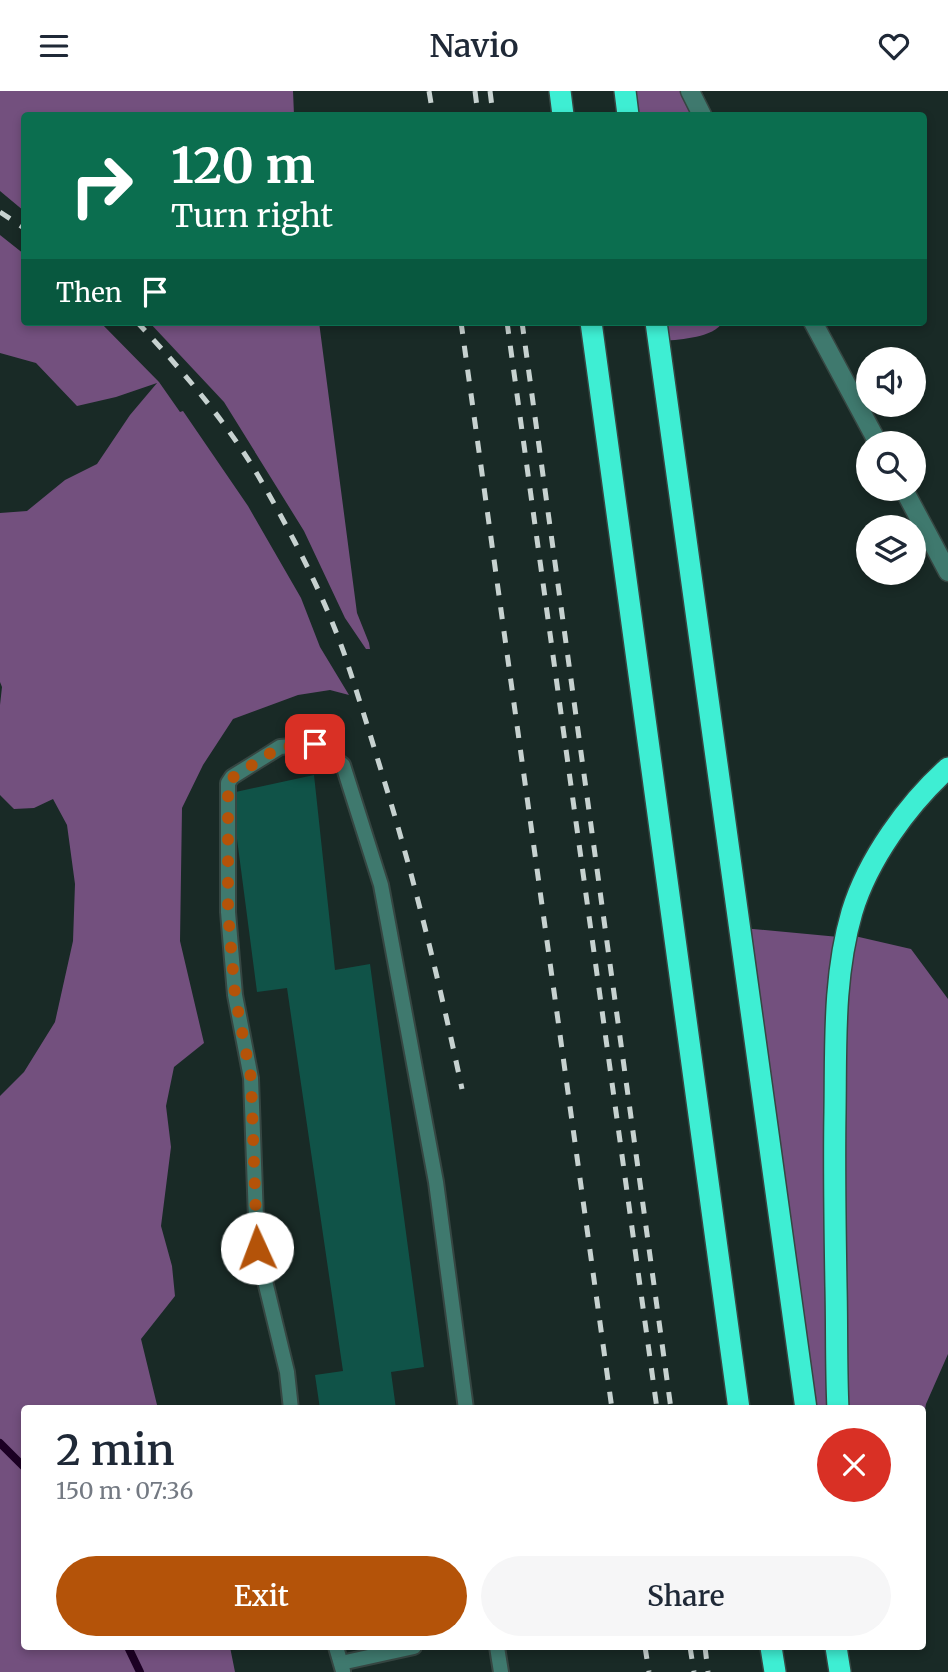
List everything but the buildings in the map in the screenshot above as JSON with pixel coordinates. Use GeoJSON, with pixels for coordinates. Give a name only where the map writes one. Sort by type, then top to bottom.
{"type":"FeatureCollection","features":[{"type":"Feature","properties":{"kind":"highway"},"geometry":{"type":"LineString","coordinates":[[560,91],[563,112]]}},
{"type":"Feature","properties":{"kind":"highway"},"geometry":{"type":"LineString","coordinates":[[625,91],[628,112]]}},
{"type":"Feature","properties":{"kind":"highway"},"geometry":{"type":"LineString","coordinates":[[593,326],[738,1405]]}},
{"type":"Feature","properties":{"kind":"highway"},"geometry":{"type":"LineString","coordinates":[[657,326],[805,1405]]}},
{"type":"Feature","properties":{"kind":"highway"},"geometry":{"type":"LineString","coordinates":[[838,1405],[834,1147],[837,992],[843,950],[864,881],[878,855],[906,814],[933,781],[948,768]]}},
{"type":"Feature","properties":{"kind":"highway"},"geometry":{"type":"LineString","coordinates":[[771,1650],[775,1672]]}},
{"type":"Feature","properties":{"kind":"highway"},"geometry":{"type":"LineString","coordinates":[[836,1650],[840,1672]]}},
{"type":"Feature","properties":{"kind":"highway"},"geometry":{"type":"LineString","coordinates":[[850,1650],[851,1672]]}},
{"type":"Feature","properties":{"kind":"street"},"geometry":{"type":"LineString","coordinates":[[690,91],[700,112]]}},
{"type":"Feature","properties":{"kind":"street"},"geometry":{"type":"LineString","coordinates":[[815,326],[872,431]]}},
{"type":"Feature","properties":{"kind":"street"},"geometry":{"type":"LineString","coordinates":[[910,501],[947,568]]}},
{"type":"Feature","properties":{"kind":"lane"},"geometry":{"type":"LineString","coordinates":[[291,1405],[287,1372],[257,1248],[251,1078],[235,995],[228,912],[228,783],[280,747],[315,744],[343,765],[381,885],[436,1182],[465,1405]]}},
{"type":"Feature","properties":{"kind":"lane"},"geometry":{"type":"LineString","coordinates":[[337,1650],[342,1667],[403,1650]]}},
{"type":"Feature","properties":{"kind":"lane"},"geometry":{"type":"LineString","coordinates":[[498,1650],[501,1672]]}},
{"type":"Feature","properties":{"kind":"shaded area"},"geometry":{"type":"Polygon","coordinates":[[[0,91],[293,91],[294,112],[21,112],[21,208],[0,191],[0,91]]]}},
{"type":"Feature","properties":{"kind":"shaded area"},"geometry":{"type":"Polygon","coordinates":[[[627,91],[696,91],[706,112],[630,112],[627,91]]]}},
{"type":"Feature","properties":{"kind":"shaded area"},"geometry":{"type":"Polygon","coordinates":[[[0,235],[21,252],[21,326],[104,326],[159,382],[180,412],[183,411],[248,506],[301,598],[320,647],[349,695],[330,690],[298,695],[233,719],[203,765],[182,808],[180,941],[204,1043],[174,1067],[166,1106],[171,1147],[161,1226],[172,1266],[175,1296],[141,1339],[157,1405],[21,1405],[21,1650],[231,1650],[235,1672],[0,1672],[0,1096],[24,1072],[55,1022],[73,941],[75,884],[67,825],[53,799],[34,808],[14,809],[0,795],[0,513],[27,511],[65,480],[97,464],[130,415],[157,383],[116,397],[77,406],[36,363],[0,353],[0,235]]]}},
{"type":"Feature","properties":{"kind":"shaded area"},"geometry":{"type":"Polygon","coordinates":[[[153,326],[320,326],[357,613],[370,649],[366,649],[345,618],[304,531],[224,402],[153,326]]]}},
{"type":"Feature","properties":{"kind":"shaded area"},"geometry":{"type":"Polygon","coordinates":[[[660,326],[719,326],[705,335],[664,341],[660,326]]]}},
{"type":"Feature","properties":{"kind":"shaded area"},"geometry":{"type":"Polygon","coordinates":[[[742,928],[839,937],[846,934],[911,949],[948,999],[948,1354],[926,1405],[803,1405],[742,928]]]}},
{"type":"Feature","properties":{"kind":"waterway"},"geometry":{"type":"LineString","coordinates":[[0,1443],[21,1464]]}},
{"type":"Feature","properties":{"kind":"waterway"},"geometry":{"type":"LineString","coordinates":[[129,1650],[140,1672]]}},
{"type":"Feature","properties":{"kind":"railway"},"geometry":{"type":"LineString","coordinates":[[429,91],[432,112]]}},
{"type":"Feature","properties":{"kind":"railway"},"geometry":{"type":"LineString","coordinates":[[475,91],[478,112]]}},
{"type":"Feature","properties":{"kind":"railway"},"geometry":{"type":"LineString","coordinates":[[490,91],[493,112]]}},
{"type":"Feature","properties":{"kind":"railway"},"geometry":{"type":"LineString","coordinates":[[0,212],[21,226]]}},
{"type":"Feature","properties":{"kind":"railway"},"geometry":{"type":"LineString","coordinates":[[141,326],[198,391],[240,447],[291,535],[325,605],[344,653],[395,818],[426,933],[462,1089]]}},
{"type":"Feature","properties":{"kind":"railway"},"geometry":{"type":"LineString","coordinates":[[462,326],[611,1405]]}},
{"type":"Feature","properties":{"kind":"railway"},"geometry":{"type":"LineString","coordinates":[[508,326],[656,1405]]}},
{"type":"Feature","properties":{"kind":"railway"},"geometry":{"type":"LineString","coordinates":[[523,326],[670,1405]]}},
{"type":"Feature","properties":{"kind":"railway"},"geometry":{"type":"LineString","coordinates":[[645,1650],[649,1672]]}},
{"type":"Feature","properties":{"kind":"railway"},"geometry":{"type":"LineString","coordinates":[[690,1650],[694,1672]]}},
{"type":"Feature","properties":{"kind":"railway"},"geometry":{"type":"LineString","coordinates":[[705,1650],[708,1672]]}},
{"type":"Feature","properties":{"kind":"route"},"geometry":{"type":"LineString","coordinates":[[257,1248],[251,1078],[235,995],[228,912],[228,783],[280,747],[315,744]]}}]}
